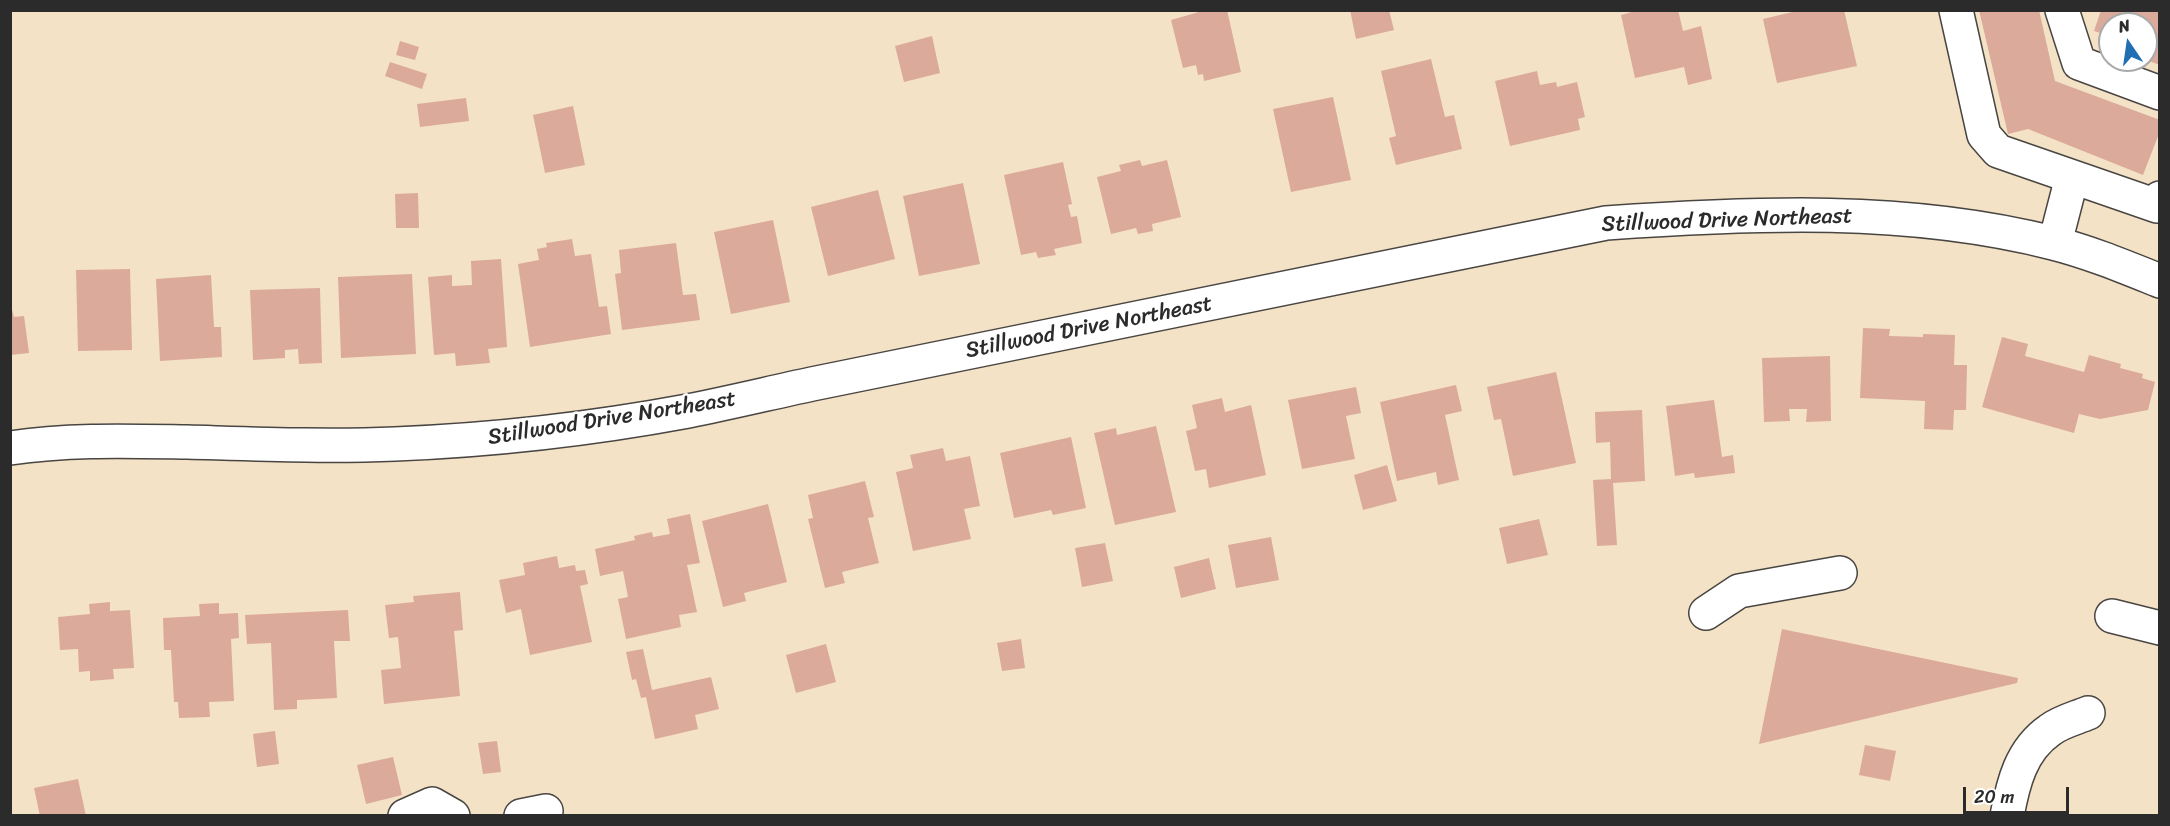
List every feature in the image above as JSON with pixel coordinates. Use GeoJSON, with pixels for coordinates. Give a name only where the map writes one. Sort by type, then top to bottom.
{"type":"FeatureCollection","features":[{"type":"Feature","properties":{"kind":"street"},"geometry":{"type":"LineString","coordinates":[[1956,10],[1984,135],[1998,152],[2157,206],[2160,198]]}},
{"type":"Feature","properties":{"kind":"street"},"geometry":{"type":"LineString","coordinates":[[2062,10],[2079,63],[2160,93]]}},
{"type":"Feature","properties":{"kind":"street"},"geometry":{"type":"LineString","coordinates":[[2055,243],[2072,177]]}},
{"type":"Feature","properties":{"kind":"street","name":"Stillwood Drive Northeast"},"geometry":{"type":"LineString","coordinates":[[10,448],[73,442],[141,441],[319,445],[395,444],[486,439],[579,428],[689,411],[835,379],[1606,223],[1712,217],[1889,216],[1980,228],[2055,243],[2160,281]]}},
{"type":"Feature","properties":{"kind":"street"},"geometry":{"type":"LineString","coordinates":[[1706,613],[1739,591],[1840,573]]}},
{"type":"Feature","properties":{"kind":"street"},"geometry":{"type":"LineString","coordinates":[[2112,616],[2160,628]]}},
{"type":"Feature","properties":{"kind":"street"},"geometry":{"type":"LineString","coordinates":[[2007,816],[2020,764],[2032,747],[2050,729],[2088,713]]}},
{"type":"Feature","properties":{"kind":"street"},"geometry":{"type":"LineString","coordinates":[[405,816],[432,804],[453,816]]}},
{"type":"Feature","properties":{"kind":"building"},"geometry":{"type":"Polygon","coordinates":[[[1206,10],[1227,10],[1241,72],[1204,81],[1203,74],[1198,75],[1196,65],[1183,68],[1171,20],[1206,10]]]}},
{"type":"Feature","properties":{"kind":"building"},"geometry":{"type":"Polygon","coordinates":[[[1350,10],[1389,10],[1394,30],[1356,39],[1350,10]]]}},
{"type":"Feature","properties":{"kind":"building"},"geometry":{"type":"Polygon","coordinates":[[[1639,10],[1678,10],[1683,31],[1701,26],[1712,79],[1688,85],[1684,67],[1635,78],[1621,15],[1639,10]]]}},
{"type":"Feature","properties":{"kind":"building"},"geometry":{"type":"Polygon","coordinates":[[[1801,10],[1844,10],[1857,66],[1777,83],[1763,19],[1801,10]]]}},
{"type":"Feature","properties":{"kind":"building"},"geometry":{"type":"Polygon","coordinates":[[[1979,10],[2039,10],[2055,81],[2160,120],[2160,131],[2143,175],[2028,129],[2008,134],[1979,10]]]}},
{"type":"Feature","properties":{"kind":"building"},"geometry":{"type":"Polygon","coordinates":[[[2101,10],[2160,10],[2160,65],[2158,64],[2158,12],[2100,12],[2101,10]]]}},
{"type":"Feature","properties":{"kind":"building"},"geometry":{"type":"Polygon","coordinates":[[[2098,19],[2098,32],[2094,31],[2098,19]]]}},
{"type":"Feature","properties":{"kind":"building"},"geometry":{"type":"Polygon","coordinates":[[[932,36],[940,73],[904,82],[895,46],[932,36]]]}},
{"type":"Feature","properties":{"kind":"building"},"geometry":{"type":"Polygon","coordinates":[[[400,41],[419,47],[415,60],[396,55],[400,41]]]}},
{"type":"Feature","properties":{"kind":"building"},"geometry":{"type":"Polygon","coordinates":[[[1431,59],[1445,117],[1454,115],[1462,149],[1396,165],[1389,138],[1396,136],[1381,71],[1431,59]]]}},
{"type":"Feature","properties":{"kind":"building"},"geometry":{"type":"Polygon","coordinates":[[[390,62],[427,74],[422,89],[385,76],[390,62]]]}},
{"type":"Feature","properties":{"kind":"building"},"geometry":{"type":"Polygon","coordinates":[[[1537,71],[1540,85],[1556,82],[1557,87],[1577,82],[1585,117],[1578,119],[1580,130],[1510,146],[1495,81],[1537,71]]]}},
{"type":"Feature","properties":{"kind":"building"},"geometry":{"type":"Polygon","coordinates":[[[1333,97],[1351,180],[1291,192],[1273,109],[1333,97]]]}},
{"type":"Feature","properties":{"kind":"building"},"geometry":{"type":"Polygon","coordinates":[[[466,98],[469,121],[420,127],[417,104],[466,98]]]}},
{"type":"Feature","properties":{"kind":"building"},"geometry":{"type":"Polygon","coordinates":[[[573,106],[585,165],[545,173],[533,115],[573,106]]]}},
{"type":"Feature","properties":{"kind":"building"},"geometry":{"type":"Polygon","coordinates":[[[1140,160],[1142,166],[1167,160],[1181,217],[1152,224],[1153,231],[1138,234],[1136,228],[1111,234],[1097,177],[1121,171],[1119,165],[1140,160]]]}},
{"type":"Feature","properties":{"kind":"building"},"geometry":{"type":"Polygon","coordinates":[[[1063,162],[1072,204],[1068,205],[1071,217],[1077,216],[1082,243],[1054,249],[1056,255],[1038,258],[1036,252],[1021,255],[1004,175],[1063,162]]]}},
{"type":"Feature","properties":{"kind":"building"},"geometry":{"type":"Polygon","coordinates":[[[963,183],[980,264],[919,276],[903,196],[963,183]]]}},
{"type":"Feature","properties":{"kind":"building"},"geometry":{"type":"Polygon","coordinates":[[[878,190],[895,259],[828,276],[811,207],[878,190]]]}},
{"type":"Feature","properties":{"kind":"building"},"geometry":{"type":"Polygon","coordinates":[[[418,193],[419,228],[396,228],[395,194],[418,193]]]}},
{"type":"Feature","properties":{"kind":"building"},"geometry":{"type":"Polygon","coordinates":[[[773,220],[790,302],[731,314],[714,232],[773,220]]]}},
{"type":"Feature","properties":{"kind":"building"},"geometry":{"type":"Polygon","coordinates":[[[572,239],[575,256],[591,254],[599,307],[607,306],[611,334],[530,347],[518,264],[539,260],[537,249],[547,247],[546,243],[572,239]]]}},
{"type":"Feature","properties":{"kind":"building"},"geometry":{"type":"Polygon","coordinates":[[[676,243],[683,295],[696,294],[700,320],[622,330],[615,274],[621,273],[619,250],[676,243]]]}},
{"type":"Feature","properties":{"kind":"building"},"geometry":{"type":"Polygon","coordinates":[[[501,259],[507,347],[488,349],[490,363],[456,366],[455,353],[434,355],[428,277],[452,275],[452,286],[472,285],[471,261],[501,259]]]}},
{"type":"Feature","properties":{"kind":"building"},"geometry":{"type":"Polygon","coordinates":[[[130,269],[132,350],[78,351],[76,270],[130,269]]]}},
{"type":"Feature","properties":{"kind":"building"},"geometry":{"type":"Polygon","coordinates":[[[412,274],[416,354],[341,358],[338,277],[412,274]]]}},
{"type":"Feature","properties":{"kind":"building"},"geometry":{"type":"Polygon","coordinates":[[[211,275],[214,327],[221,327],[222,357],[160,361],[156,279],[211,275]]]}},
{"type":"Feature","properties":{"kind":"building"},"geometry":{"type":"Polygon","coordinates":[[[320,288],[322,363],[299,364],[298,349],[285,350],[285,358],[253,360],[250,290],[320,288]]]}},
{"type":"Feature","properties":{"kind":"building"},"geometry":{"type":"Polygon","coordinates":[[[10,302],[14,317],[24,316],[29,353],[10,355],[10,302]]]}},
{"type":"Feature","properties":{"kind":"building"},"geometry":{"type":"Polygon","coordinates":[[[1863,328],[1890,329],[1889,336],[1955,335],[1954,365],[1967,365],[1966,410],[1954,410],[1953,430],[1924,429],[1925,401],[1860,398],[1863,328]]]}},
{"type":"Feature","properties":{"kind":"building"},"geometry":{"type":"Polygon","coordinates":[[[2002,337],[2028,344],[2025,356],[2084,372],[2089,355],[2121,364],[2120,368],[2143,374],[2142,378],[2155,382],[2148,410],[2100,419],[2079,414],[2074,433],[1982,407],[2002,337]]]}},
{"type":"Feature","properties":{"kind":"building"},"geometry":{"type":"Polygon","coordinates":[[[1830,356],[1831,421],[1806,422],[1807,409],[1789,409],[1790,421],[1764,422],[1762,358],[1830,356]]]}},
{"type":"Feature","properties":{"kind":"building"},"geometry":{"type":"Polygon","coordinates":[[[1556,372],[1576,463],[1513,476],[1501,419],[1494,420],[1487,387],[1556,372]]]}},
{"type":"Feature","properties":{"kind":"building"},"geometry":{"type":"Polygon","coordinates":[[[1456,385],[1462,411],[1445,415],[1459,480],[1438,485],[1436,472],[1397,481],[1380,402],[1456,385]]]}},
{"type":"Feature","properties":{"kind":"building"},"geometry":{"type":"Polygon","coordinates":[[[1356,387],[1361,413],[1346,416],[1355,459],[1302,469],[1288,400],[1356,387]]]}},
{"type":"Feature","properties":{"kind":"building"},"geometry":{"type":"Polygon","coordinates":[[[1222,398],[1225,412],[1251,405],[1266,475],[1209,488],[1206,469],[1195,471],[1186,431],[1197,428],[1192,405],[1222,398]]]}},
{"type":"Feature","properties":{"kind":"building"},"geometry":{"type":"Polygon","coordinates":[[[1714,400],[1722,457],[1733,455],[1735,473],[1695,478],[1694,473],[1675,476],[1666,406],[1714,400]]]}},
{"type":"Feature","properties":{"kind":"building"},"geometry":{"type":"Polygon","coordinates":[[[1642,410],[1645,481],[1613,483],[1617,545],[1597,546],[1593,480],[1611,479],[1610,442],[1596,443],[1595,412],[1642,410]]]}},
{"type":"Feature","properties":{"kind":"building"},"geometry":{"type":"Polygon","coordinates":[[[1156,426],[1176,512],[1115,525],[1094,433],[1116,428],[1117,435],[1156,426]]]}},
{"type":"Feature","properties":{"kind":"building"},"geometry":{"type":"Polygon","coordinates":[[[1071,437],[1086,508],[1053,515],[1051,510],[1014,518],[1000,453],[1071,437]]]}},
{"type":"Feature","properties":{"kind":"building"},"geometry":{"type":"Polygon","coordinates":[[[943,448],[946,461],[970,456],[980,506],[964,509],[971,539],[913,551],[896,472],[913,468],[910,455],[943,448]]]}},
{"type":"Feature","properties":{"kind":"building"},"geometry":{"type":"Polygon","coordinates":[[[1387,465],[1397,501],[1363,510],[1354,475],[1387,465]]]}},
{"type":"Feature","properties":{"kind":"building"},"geometry":{"type":"Polygon","coordinates":[[[865,481],[874,517],[868,518],[879,563],[842,572],[845,583],[825,588],[808,519],[813,518],[808,495],[865,481]]]}},
{"type":"Feature","properties":{"kind":"building"},"geometry":{"type":"Polygon","coordinates":[[[768,504],[787,582],[744,593],[746,601],[723,607],[702,521],[768,504]]]}},
{"type":"Feature","properties":{"kind":"building"},"geometry":{"type":"Polygon","coordinates":[[[690,514],[700,563],[687,565],[697,612],[679,615],[681,627],[626,639],[618,599],[628,597],[623,571],[600,576],[595,549],[635,540],[634,536],[652,532],[653,537],[670,534],[667,519],[690,514]]]}},
{"type":"Feature","properties":{"kind":"building"},"geometry":{"type":"Polygon","coordinates":[[[1539,519],[1548,555],[1507,564],[1499,528],[1539,519]]]}},
{"type":"Feature","properties":{"kind":"building"},"geometry":{"type":"Polygon","coordinates":[[[1271,537],[1279,580],[1236,588],[1228,545],[1271,537]]]}},
{"type":"Feature","properties":{"kind":"building"},"geometry":{"type":"Polygon","coordinates":[[[1105,543],[1113,581],[1082,587],[1075,548],[1105,543]]]}},
{"type":"Feature","properties":{"kind":"building"},"geometry":{"type":"Polygon","coordinates":[[[557,556],[559,568],[575,565],[576,571],[585,570],[588,584],[580,586],[592,642],[530,655],[521,609],[506,613],[499,580],[525,575],[523,563],[557,556]]]}},
{"type":"Feature","properties":{"kind":"building"},"geometry":{"type":"Polygon","coordinates":[[[1209,558],[1216,589],[1181,598],[1174,567],[1209,558]]]}},
{"type":"Feature","properties":{"kind":"building"},"geometry":{"type":"Polygon","coordinates":[[[460,592],[463,630],[454,631],[460,696],[384,704],[381,670],[401,668],[398,637],[389,638],[385,605],[414,602],[413,596],[460,592]]]}},
{"type":"Feature","properties":{"kind":"building"},"geometry":{"type":"Polygon","coordinates":[[[110,602],[110,611],[130,610],[134,668],[113,669],[114,679],[90,681],[90,671],[79,672],[78,649],[60,650],[58,617],[90,614],[89,604],[110,602]]]}},
{"type":"Feature","properties":{"kind":"building"},"geometry":{"type":"Polygon","coordinates":[[[219,603],[219,614],[238,613],[239,638],[231,639],[234,701],[209,702],[210,717],[179,718],[178,702],[174,702],[171,650],[164,650],[163,618],[200,616],[199,604],[219,603]]]}},
{"type":"Feature","properties":{"kind":"building"},"geometry":{"type":"Polygon","coordinates":[[[348,610],[350,641],[334,641],[337,698],[297,700],[297,709],[274,710],[271,643],[247,644],[245,615],[348,610]]]}},
{"type":"Feature","properties":{"kind":"building"},"geometry":{"type":"Polygon","coordinates":[[[1782,629],[2018,678],[2017,683],[1759,744],[1782,629]]]}},
{"type":"Feature","properties":{"kind":"building"},"geometry":{"type":"Polygon","coordinates":[[[1021,639],[1025,668],[1002,671],[997,643],[1021,639]]]}},
{"type":"Feature","properties":{"kind":"building"},"geometry":{"type":"Polygon","coordinates":[[[826,644],[836,682],[796,693],[786,655],[826,644]]]}},
{"type":"Feature","properties":{"kind":"building"},"geometry":{"type":"Polygon","coordinates":[[[643,649],[652,690],[711,677],[719,709],[695,715],[698,729],[655,739],[646,697],[641,698],[636,679],[632,680],[626,652],[643,649]]]}},
{"type":"Feature","properties":{"kind":"building"},"geometry":{"type":"Polygon","coordinates":[[[275,731],[279,764],[257,767],[253,734],[275,731]]]}},
{"type":"Feature","properties":{"kind":"building"},"geometry":{"type":"Polygon","coordinates":[[[497,741],[501,772],[483,774],[478,743],[497,741]]]}},
{"type":"Feature","properties":{"kind":"building"},"geometry":{"type":"Polygon","coordinates":[[[1865,745],[1896,751],[1890,781],[1859,775],[1865,745]]]}},
{"type":"Feature","properties":{"kind":"building"},"geometry":{"type":"Polygon","coordinates":[[[393,757],[402,795],[366,804],[357,765],[393,757]]]}},
{"type":"Feature","properties":{"kind":"building"},"geometry":{"type":"Polygon","coordinates":[[[78,779],[86,816],[40,816],[34,788],[78,779]]]}}]}
